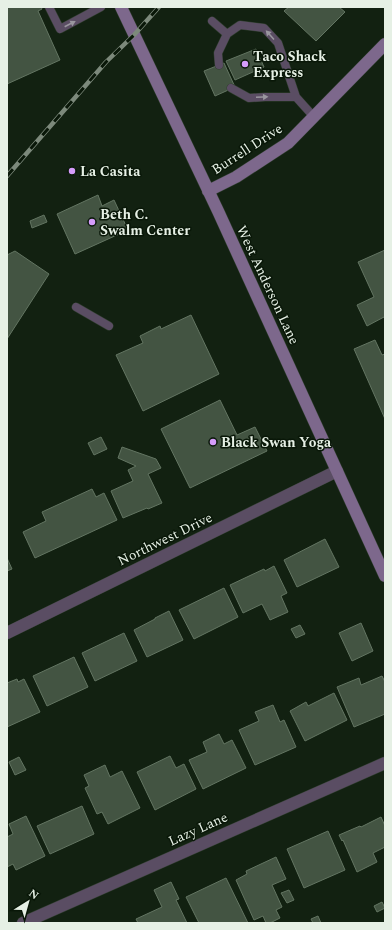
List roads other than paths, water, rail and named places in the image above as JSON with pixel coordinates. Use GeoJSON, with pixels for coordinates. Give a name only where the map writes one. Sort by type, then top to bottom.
{"type":"FeatureCollection","features":[{"type":"Feature","properties":{"kind":"main road","name":"West Anderson Lane"},"geometry":{"type":"LineString","coordinates":[[121,7],[208,191],[385,576]]}},
{"type":"Feature","properties":{"kind":"main road","name":"Burrell Drive"},"geometry":{"type":"LineString","coordinates":[[208,191],[236,177],[288,143],[385,44]]}},
{"type":"Feature","properties":{"kind":"street","name":"Northwest Drive"},"geometry":{"type":"LineString","coordinates":[[7,633],[337,471]]}},
{"type":"Feature","properties":{"kind":"street","name":"Lazy Lane"},"geometry":{"type":"LineString","coordinates":[[23,923],[385,763]]}},
{"type":"Feature","properties":{"kind":"lane"},"geometry":{"type":"LineString","coordinates":[[49,7],[60,29],[101,7]]}},
{"type":"Feature","properties":{"kind":"lane"},"geometry":{"type":"LineString","coordinates":[[212,21],[227,34]]}},
{"type":"Feature","properties":{"kind":"lane"},"geometry":{"type":"LineString","coordinates":[[219,65],[218,53],[227,34],[240,25],[264,28],[278,43],[296,97],[314,117]]}},
{"type":"Feature","properties":{"kind":"lane"},"geometry":{"type":"LineString","coordinates":[[231,88],[249,98],[296,97]]}},
{"type":"Feature","properties":{"kind":"lane"},"geometry":{"type":"LineString","coordinates":[[76,307],[109,326]]}},
{"type":"Feature","properties":{"kind":"railway"},"geometry":{"type":"LineString","coordinates":[[7,176],[106,62],[134,35],[159,7]]}},
{"type":"Feature","properties":{"kind":"place","name":"Taco Shack Express"},"geometry":{"type":"Point","coordinates":[245,64]}},
{"type":"Feature","properties":{"kind":"place","name":"La Casita"},"geometry":{"type":"Point","coordinates":[72,171]}},
{"type":"Feature","properties":{"kind":"place","name":"Beth C. Swalm Center"},"geometry":{"type":"Point","coordinates":[92,222]}},
{"type":"Feature","properties":{"kind":"place","name":"Black Swan Yoga"},"geometry":{"type":"Point","coordinates":[213,442]}}]}
